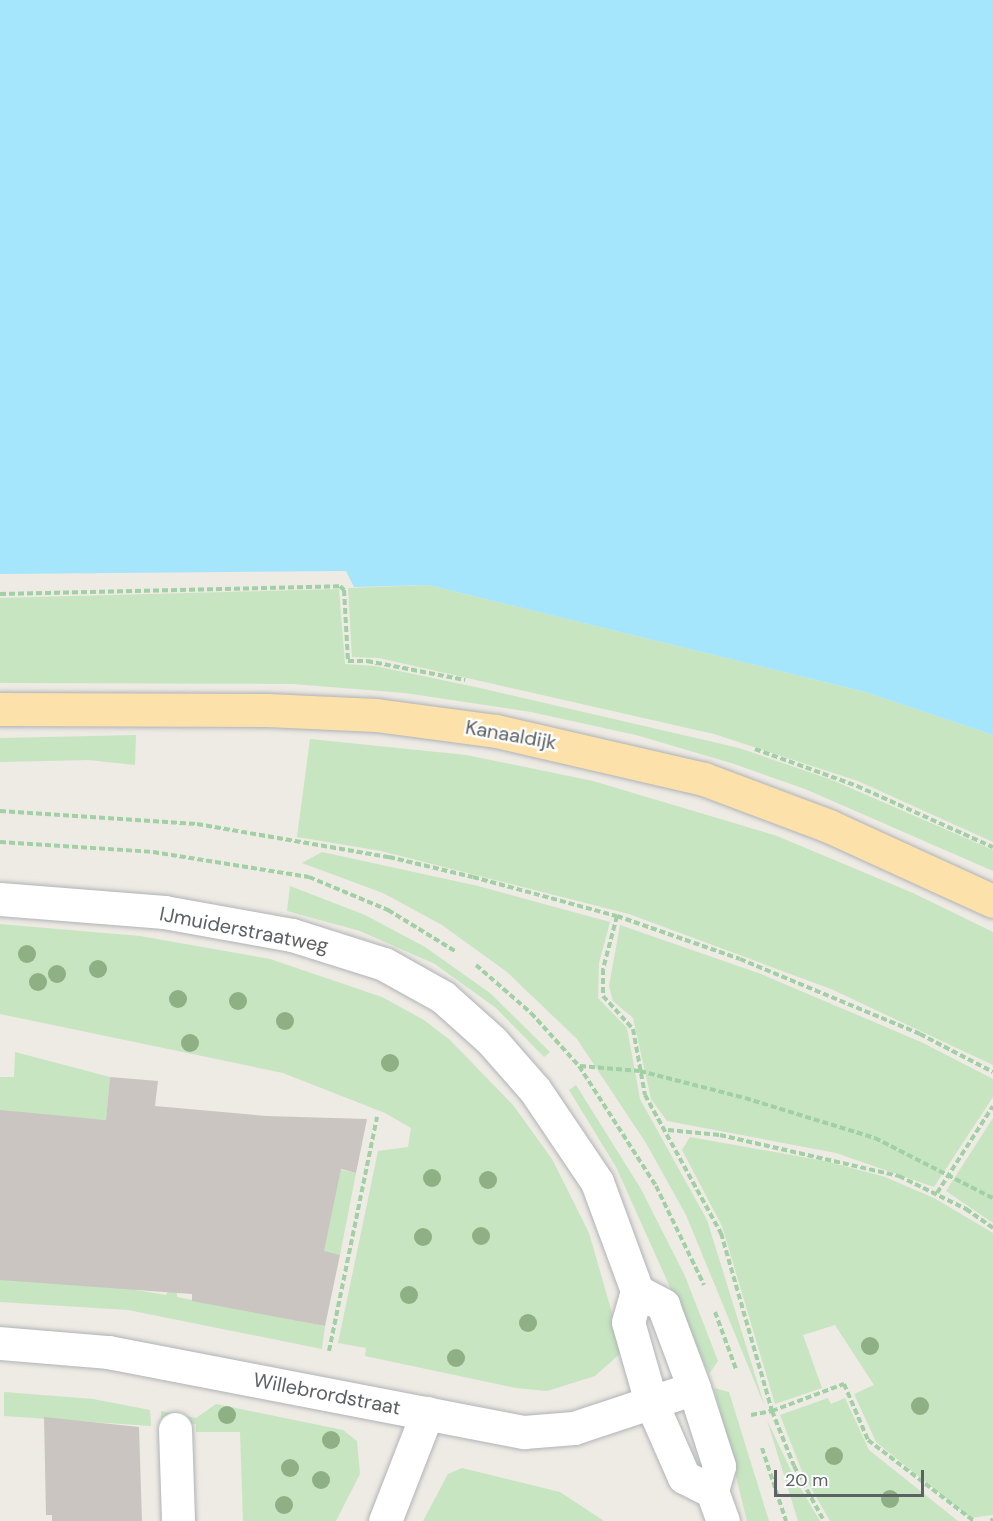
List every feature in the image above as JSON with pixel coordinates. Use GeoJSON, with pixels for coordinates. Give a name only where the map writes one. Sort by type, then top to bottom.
{"type":"FeatureCollection","features":[{"type":"Feature","properties":{"kind":"main road","name":"Kanaaldijk"},"geometry":{"type":"LineString","coordinates":[[0,709],[267,710],[376,715],[496,731],[704,779],[829,826],[993,901]]}},
{"type":"Feature","properties":{"kind":"street","name":"IJmuiderstraatweg"},"geometry":{"type":"LineString","coordinates":[[0,899],[164,912],[292,935],[384,964],[444,997],[492,1041],[535,1090],[597,1182],[637,1291]]}},
{"type":"Feature","properties":{"kind":"street"},"geometry":{"type":"LineString","coordinates":[[712,1491],[684,1477],[651,1402],[628,1322],[637,1291],[663,1305],[694,1388],[719,1466],[712,1491],[723,1521]]}},
{"type":"Feature","properties":{"kind":"street","name":"Willebrordstraat"},"geometry":{"type":"LineString","coordinates":[[0,1343],[108,1352],[524,1432],[552,1433],[694,1388]]}},
{"type":"Feature","properties":{"kind":"street"},"geometry":{"type":"LineString","coordinates":[[385,1521],[427,1413]]}},
{"type":"Feature","properties":{"kind":"street"},"geometry":{"type":"LineString","coordinates":[[176,1429],[178,1521]]}},
{"type":"Feature","properties":{"kind":"path"},"geometry":{"type":"LineString","coordinates":[[0,594],[340,586],[344,590],[348,657]]}},
{"type":"Feature","properties":{"kind":"path"},"geometry":{"type":"LineString","coordinates":[[0,811],[197,824],[389,857],[617,916],[750,963],[920,1034],[993,1072]]}},
{"type":"Feature","properties":{"kind":"path"},"geometry":{"type":"LineString","coordinates":[[617,916],[603,969],[603,996],[633,1029],[645,1095],[667,1130],[721,1233],[772,1411],[794,1466],[825,1521]]}},
{"type":"Feature","properties":{"kind":"path"},"geometry":{"type":"LineString","coordinates":[[535,1090],[579,1066],[640,1071],[745,1098],[875,1138],[950,1174],[993,1198]]}},
{"type":"Feature","properties":{"kind":"path"},"geometry":{"type":"LineString","coordinates":[[937,1193],[993,1106]]}},
{"type":"Feature","properties":{"kind":"path"},"geometry":{"type":"LineString","coordinates":[[320,1392],[376,1117]]}},
{"type":"Feature","properties":{"kind":"path"},"geometry":{"type":"LineString","coordinates":[[667,1130],[720,1135],[865,1166],[899,1176],[937,1193],[993,1228]]}},
{"type":"Feature","properties":{"kind":"path"},"geometry":{"type":"LineString","coordinates":[[751,1415],[772,1411],[844,1384],[868,1440],[974,1521]]}},
{"type":"Feature","properties":{"kind":"green space"},"geometry":{"type":"Polygon","coordinates":[[[428,585],[865,692],[993,735],[993,842],[858,781],[714,734],[379,658],[352,657],[348,588],[428,585]]]}},
{"type":"Feature","properties":{"kind":"green space"},"geometry":{"type":"Polygon","coordinates":[[[339,589],[345,664],[375,666],[480,688],[739,748],[832,780],[993,850],[993,871],[805,789],[731,763],[636,735],[531,712],[405,693],[293,684],[0,683],[0,598],[339,589]]]}},
{"type":"Feature","properties":{"kind":"green space"},"geometry":{"type":"Polygon","coordinates":[[[136,735],[135,765],[88,760],[0,762],[0,738],[136,735]]]}},
{"type":"Feature","properties":{"kind":"green space"},"geometry":{"type":"Polygon","coordinates":[[[310,739],[466,755],[593,781],[777,836],[913,893],[993,932],[993,1065],[831,989],[629,914],[381,851],[297,837],[310,739]]]}},
{"type":"Feature","properties":{"kind":"green space"},"geometry":{"type":"Polygon","coordinates":[[[322,852],[478,886],[610,922],[599,963],[598,998],[627,1028],[640,1099],[707,1220],[765,1407],[686,1215],[646,1143],[577,1039],[507,972],[442,925],[383,893],[302,863],[322,852]]]}},
{"type":"Feature","properties":{"kind":"green space"},"geometry":{"type":"Polygon","coordinates":[[[290,886],[365,915],[425,947],[490,993],[550,1052],[544,1057],[496,1008],[435,964],[360,931],[287,911],[290,886]]]}},
{"type":"Feature","properties":{"kind":"green space"},"geometry":{"type":"Polygon","coordinates":[[[0,924],[140,936],[270,959],[382,997],[424,1020],[450,1040],[513,1105],[552,1159],[589,1233],[623,1351],[595,1376],[547,1391],[516,1388],[365,1356],[366,1348],[338,1343],[378,1151],[408,1147],[411,1128],[385,1113],[283,1073],[0,1014],[0,924]]]}},
{"type":"Feature","properties":{"kind":"green space"},"geometry":{"type":"Polygon","coordinates":[[[620,925],[761,974],[921,1042],[993,1079],[993,1097],[934,1187],[836,1153],[667,1121],[651,1099],[633,1018],[613,1001],[609,986],[620,925]]]}},
{"type":"Feature","properties":{"kind":"green space"},"geometry":{"type":"Polygon","coordinates":[[[15,1052],[110,1077],[106,1120],[84,1118],[356,1173],[340,1255],[136,1290],[166,1295],[169,1289],[177,1290],[177,1297],[325,1326],[322,1349],[128,1310],[0,1302],[0,1077],[14,1077],[15,1052]]]}},
{"type":"Feature","properties":{"kind":"green space"},"geometry":{"type":"Polygon","coordinates":[[[576,1085],[641,1189],[685,1276],[718,1361],[709,1374],[616,1167],[569,1090],[576,1085]]]}},
{"type":"Feature","properties":{"kind":"green space"},"geometry":{"type":"Polygon","coordinates":[[[993,1118],[993,1223],[946,1191],[993,1118]]]}},
{"type":"Feature","properties":{"kind":"green space"},"geometry":{"type":"Polygon","coordinates":[[[690,1137],[825,1161],[885,1177],[934,1198],[993,1233],[993,1515],[970,1518],[876,1442],[854,1394],[874,1385],[835,1325],[803,1335],[822,1388],[775,1404],[722,1226],[682,1150],[690,1137]]]}},
{"type":"Feature","properties":{"kind":"green space"},"geometry":{"type":"Polygon","coordinates":[[[714,1388],[729,1392],[769,1521],[747,1521],[714,1388]]]}},
{"type":"Feature","properties":{"kind":"green space"},"geometry":{"type":"Polygon","coordinates":[[[4,1392],[93,1399],[150,1410],[151,1426],[4,1416],[4,1392]]]}},
{"type":"Feature","properties":{"kind":"green space"},"geometry":{"type":"Polygon","coordinates":[[[828,1398],[831,1404],[845,1398],[869,1450],[958,1521],[830,1521],[803,1474],[780,1415],[828,1398]]]}},
{"type":"Feature","properties":{"kind":"green space"},"geometry":{"type":"Polygon","coordinates":[[[216,1404],[343,1430],[357,1441],[360,1474],[336,1521],[243,1521],[240,1432],[196,1432],[196,1424],[161,1425],[161,1411],[196,1418],[216,1404]]]}},
{"type":"Feature","properties":{"kind":"green space"},"geometry":{"type":"Polygon","coordinates":[[[767,1420],[794,1477],[820,1521],[798,1521],[767,1420]]]}},
{"type":"Feature","properties":{"kind":"green space"},"geometry":{"type":"Polygon","coordinates":[[[462,1468],[560,1492],[604,1521],[423,1521],[448,1474],[462,1468]]]}},
{"type":"Feature","properties":{"kind":"water"},"geometry":{"type":"Polygon","coordinates":[[[0,0],[993,0],[993,735],[865,692],[428,585],[354,587],[346,571],[0,574],[0,0]]]}},
{"type":"Feature","properties":{"kind":"building"},"geometry":{"type":"Polygon","coordinates":[[[110,1077],[158,1081],[155,1106],[266,1116],[367,1119],[356,1173],[341,1169],[324,1251],[340,1255],[325,1326],[192,1301],[192,1294],[0,1280],[0,1110],[106,1120],[110,1077]]]}},
{"type":"Feature","properties":{"kind":"building"},"geometry":{"type":"Polygon","coordinates":[[[44,1417],[139,1427],[142,1521],[52,1521],[52,1515],[46,1515],[44,1417]]]}}]}
